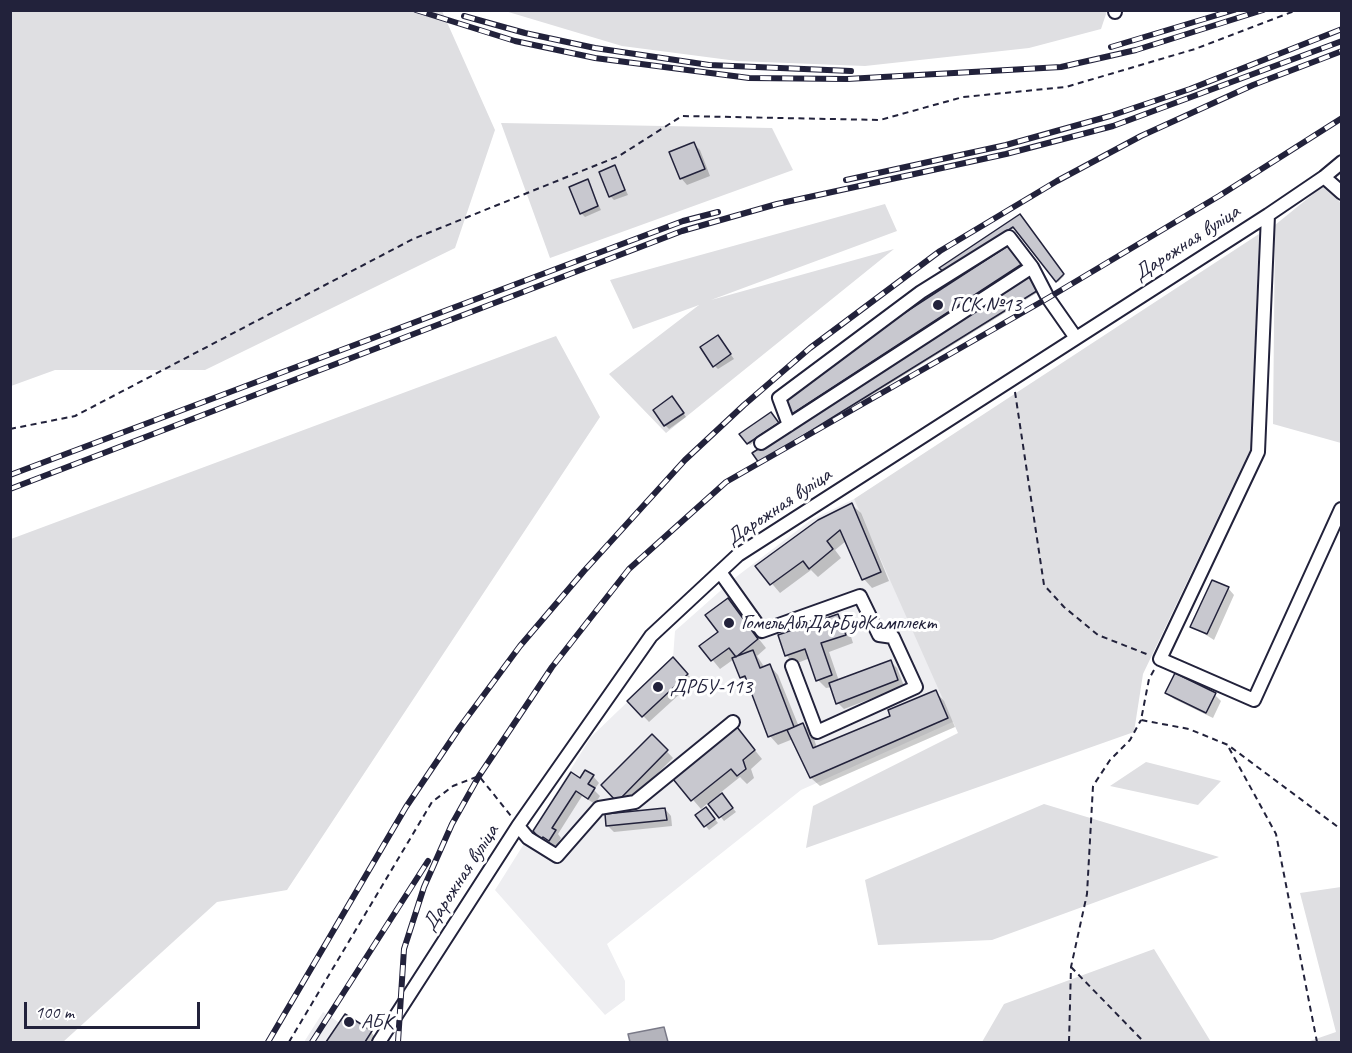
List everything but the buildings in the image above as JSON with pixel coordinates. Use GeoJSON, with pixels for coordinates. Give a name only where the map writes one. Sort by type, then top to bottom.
{"type":"FeatureCollection","features":[{"type":"Feature","properties":{"kind":"street","name":"Дарожная вуліца"},"geometry":{"type":"LineString","coordinates":[[380,1038],[518,826],[651,636],[738,555],[1012,377],[1268,215],[1324,177],[1341,162]]}},
{"type":"Feature","properties":{"kind":"street"},"geometry":{"type":"LineString","coordinates":[[1324,177],[1341,193]]}},
{"type":"Feature","properties":{"kind":"street"},"geometry":{"type":"LineString","coordinates":[[1268,215],[1258,452],[1160,659],[1254,700],[1341,509]]}},
{"type":"Feature","properties":{"kind":"street"},"geometry":{"type":"LineString","coordinates":[[789,425],[778,398],[921,292],[1009,237],[1032,267],[1048,298],[1076,338]]}},
{"type":"Feature","properties":{"kind":"street"},"geometry":{"type":"LineString","coordinates":[[761,442],[1032,267]]}},
{"type":"Feature","properties":{"kind":"street"},"geometry":{"type":"LineString","coordinates":[[720,572],[762,631],[860,596],[879,635],[893,637],[916,687],[817,732],[792,666]]}},
{"type":"Feature","properties":{"kind":"street"},"geometry":{"type":"LineString","coordinates":[[518,826],[528,838],[557,856],[599,808],[635,802],[733,723]]}},
{"type":"Feature","properties":{"kind":"path"},"geometry":{"type":"LineString","coordinates":[[10,429],[75,416],[413,239],[619,156],[682,116],[880,120],[963,98],[1066,87],[1195,49],[1297,10]]}},
{"type":"Feature","properties":{"kind":"path"},"geometry":{"type":"LineString","coordinates":[[1012,377],[1044,585],[1064,607],[1098,635],[1160,659],[1149,679],[1141,720],[1130,740],[1110,760],[1093,786],[1088,894],[1071,967],[1069,1042]]}},
{"type":"Feature","properties":{"kind":"path"},"geometry":{"type":"LineString","coordinates":[[1141,720],[1189,729],[1228,745],[1341,830]]}},
{"type":"Feature","properties":{"kind":"path"},"geometry":{"type":"LineString","coordinates":[[1228,745],[1276,834],[1317,1042]]}},
{"type":"Feature","properties":{"kind":"path"},"geometry":{"type":"LineString","coordinates":[[289,1042],[432,802],[453,786],[479,776],[518,826]]}},
{"type":"Feature","properties":{"kind":"path"},"geometry":{"type":"LineString","coordinates":[[1071,967],[1144,1042]]}},
{"type":"Feature","properties":{"kind":"shaded area"},"geometry":{"type":"Polygon","coordinates":[[[10,11],[442,11],[495,130],[455,248],[205,370],[55,370],[11,386],[10,11]]]}},
{"type":"Feature","properties":{"kind":"shaded area"},"geometry":{"type":"Polygon","coordinates":[[[505,11],[1107,11],[1101,29],[1029,48],[865,66],[737,61],[622,46],[505,11]]]}},
{"type":"Feature","properties":{"kind":"shaded area"},"geometry":{"type":"Polygon","coordinates":[[[501,123],[772,128],[793,170],[550,258],[501,123]]]}},
{"type":"Feature","properties":{"kind":"shaded area"},"geometry":{"type":"Polygon","coordinates":[[[1323,186],[1341,203],[1341,443],[1273,424],[1275,225],[1323,186]]]}},
{"type":"Feature","properties":{"kind":"shaded area"},"geometry":{"type":"Polygon","coordinates":[[[885,204],[897,231],[711,300],[894,249],[666,433],[609,374],[699,305],[633,329],[610,280],[885,204]]]}},
{"type":"Feature","properties":{"kind":"shaded area"},"geometry":{"type":"Polygon","coordinates":[[[1259,234],[1251,448],[1143,674],[1134,732],[806,848],[813,806],[958,733],[854,499],[1259,234]]]}},
{"type":"Feature","properties":{"kind":"shaded area"},"geometry":{"type":"Polygon","coordinates":[[[556,336],[600,417],[287,890],[217,902],[63,1042],[11,1042],[11,539],[556,336]]]}},
{"type":"Feature","properties":{"kind":"shaded area"},"geometry":{"type":"Polygon","coordinates":[[[854,499],[957,720],[801,790],[607,944],[625,981],[625,1000],[605,1015],[495,890],[591,737],[673,658],[675,631],[736,577],[811,520],[854,499]]]}},
{"type":"Feature","properties":{"kind":"shaded area"},"geometry":{"type":"Polygon","coordinates":[[[1146,762],[1221,781],[1198,805],[1110,786],[1146,762]]]}},
{"type":"Feature","properties":{"kind":"shaded area"},"geometry":{"type":"Polygon","coordinates":[[[1044,804],[1219,857],[992,940],[878,945],[865,880],[1044,804]]]}},
{"type":"Feature","properties":{"kind":"shaded area"},"geometry":{"type":"Polygon","coordinates":[[[1341,887],[1341,1042],[1307,1042],[1336,1032],[1300,893],[1341,887]]]}},
{"type":"Feature","properties":{"kind":"shaded area"},"geometry":{"type":"Polygon","coordinates":[[[1154,949],[1211,1042],[982,1042],[1004,1004],[1154,949]]]}},
{"type":"Feature","properties":{"kind":"shaded area"},"geometry":{"type":"Polygon","coordinates":[[[323,1012],[369,1042],[304,1042],[323,1012]]]}},
{"type":"Feature","properties":{"kind":"shaded area"},"geometry":{"type":"Polygon","coordinates":[[[664,1027],[668,1042],[630,1042],[628,1034],[664,1027]]]}},
{"type":"Feature","properties":{"kind":"railway"},"geometry":{"type":"LineString","coordinates":[[416,10],[515,41],[595,58],[749,78],[847,79],[1061,67],[1136,50],[1263,10]]}},
{"type":"Feature","properties":{"kind":"railway"},"geometry":{"type":"LineString","coordinates":[[1111,47],[1234,10]]}},
{"type":"Feature","properties":{"kind":"railway"},"geometry":{"type":"LineString","coordinates":[[464,16],[525,33],[595,48],[709,65],[851,71]]}},
{"type":"Feature","properties":{"kind":"railway"},"geometry":{"type":"LineString","coordinates":[[846,180],[1006,145],[1110,116],[1190,89],[1342,29]]}},
{"type":"Feature","properties":{"kind":"railway"},"geometry":{"type":"LineString","coordinates":[[10,489],[682,231],[777,204],[1006,154],[1113,126],[1342,41]]}},
{"type":"Feature","properties":{"kind":"railway"},"geometry":{"type":"LineString","coordinates":[[268,1042],[406,807],[460,727],[520,646],[584,571],[685,460],[744,405],[810,348],[940,251],[1057,181],[1141,136],[1253,85],[1342,51]]}},
{"type":"Feature","properties":{"kind":"railway"},"geometry":{"type":"LineString","coordinates":[[398,1042],[404,949],[424,887],[452,824],[479,776],[552,667],[629,569],[726,482],[1048,298],[1219,196],[1342,118]]}},
{"type":"Feature","properties":{"kind":"railway"},"geometry":{"type":"LineString","coordinates":[[10,475],[683,221],[718,212]]}},
{"type":"Feature","properties":{"kind":"railway"},"geometry":{"type":"LineString","coordinates":[[312,1042],[428,861]]}},
{"type":"Feature","properties":{"kind":"place","name":"ГСК №13"},"geometry":{"type":"Point","coordinates":[938,305]}},
{"type":"Feature","properties":{"kind":"place","name":"ГомельАблДарБудКамплект"},"geometry":{"type":"Point","coordinates":[729,623]}},
{"type":"Feature","properties":{"kind":"place","name":"ДРБУ-113"},"geometry":{"type":"Point","coordinates":[658,687]}},
{"type":"Feature","properties":{"kind":"place","name":"АБК"},"geometry":{"type":"Point","coordinates":[349,1022]}}]}
